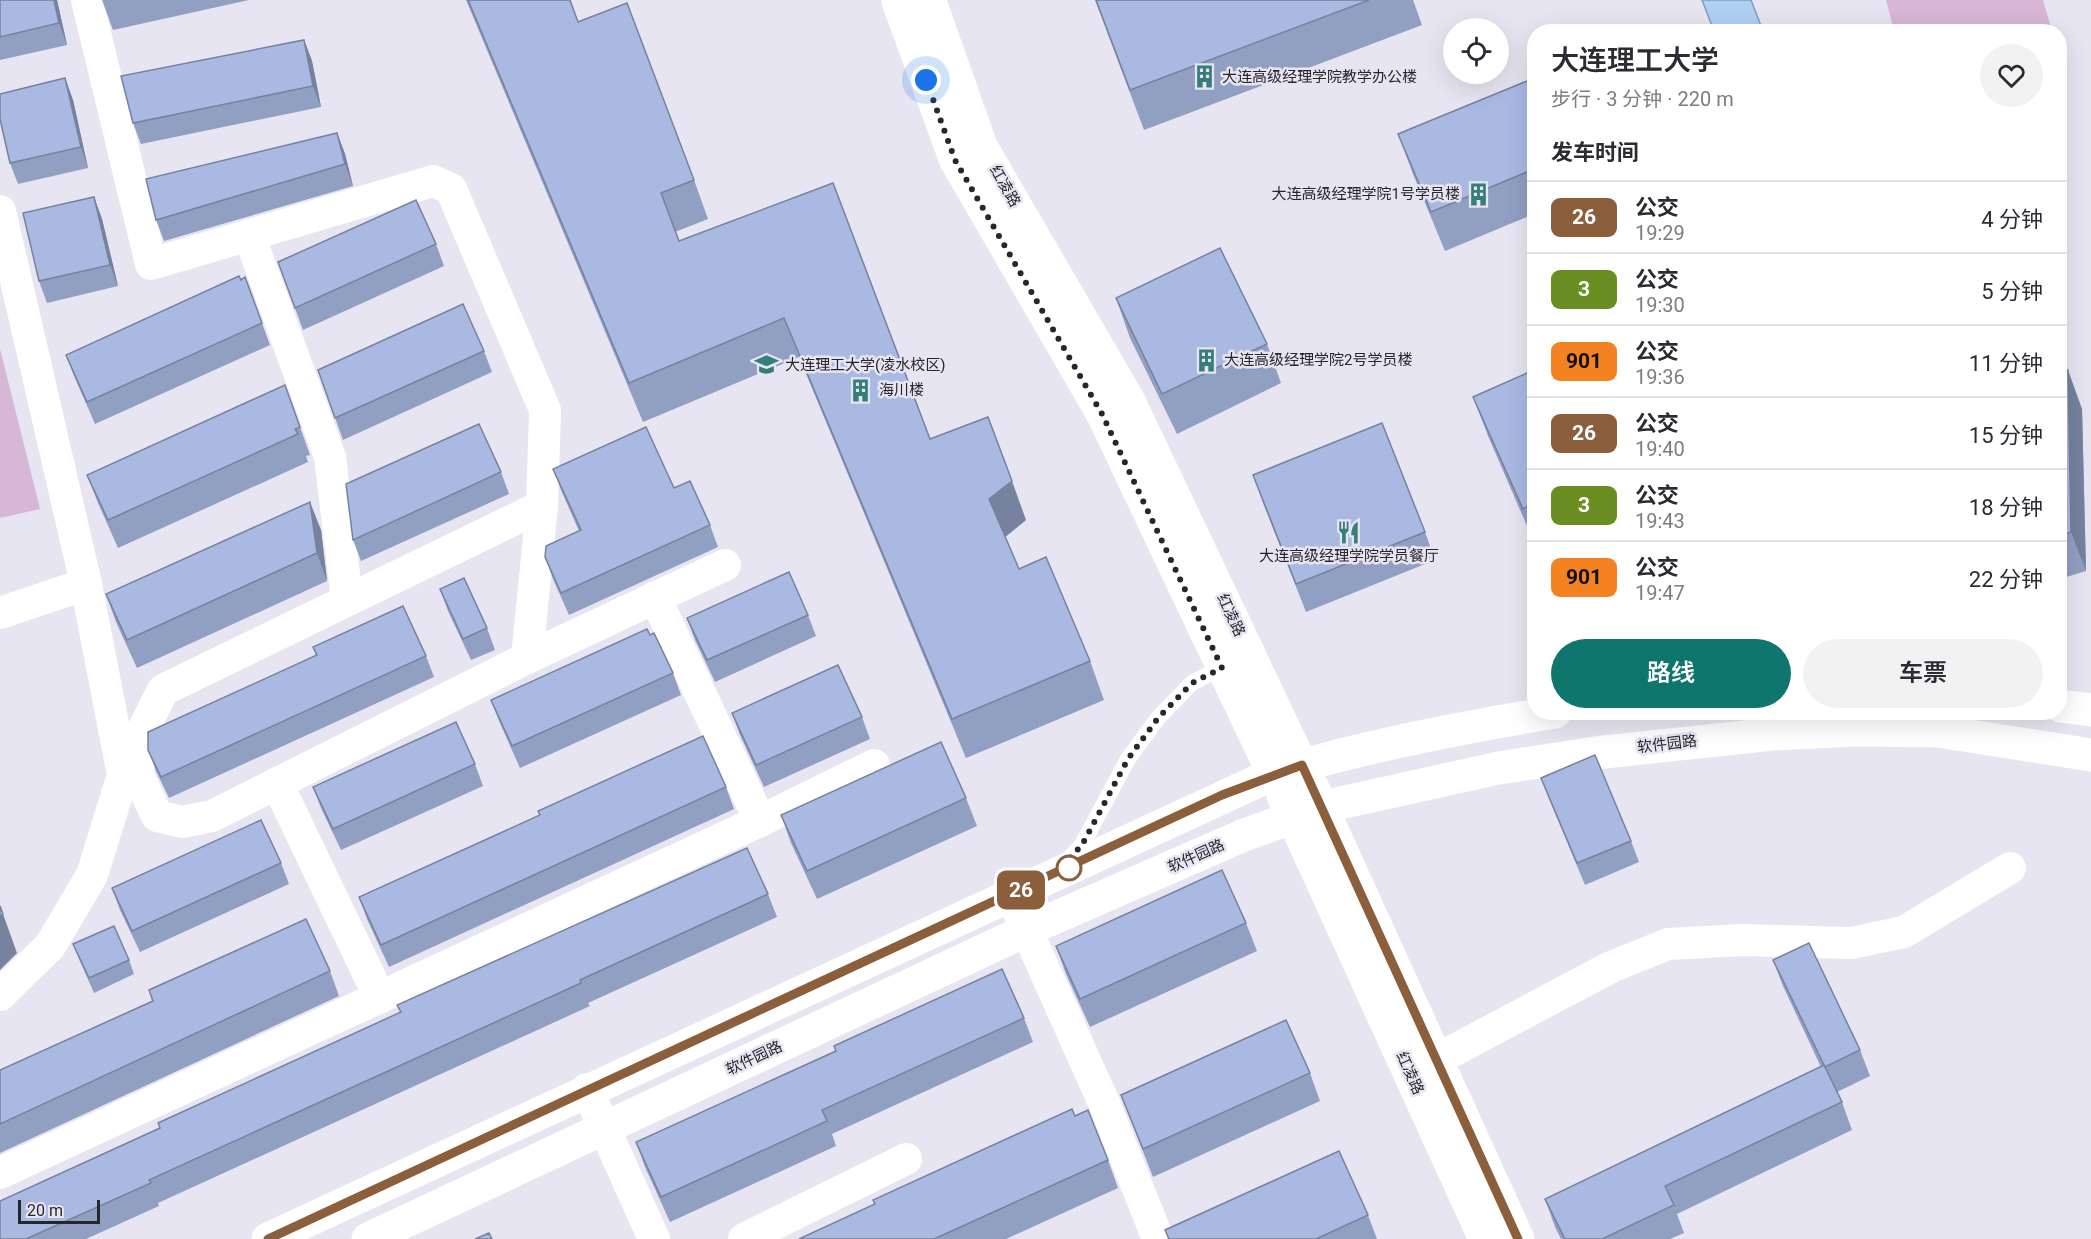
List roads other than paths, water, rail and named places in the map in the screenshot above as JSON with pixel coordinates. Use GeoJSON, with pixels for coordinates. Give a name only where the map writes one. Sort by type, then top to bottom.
{"type":"FeatureCollection","features":[{"type":"Feature","properties":{"kind":"main road"},"geometry":{"type":"LineString","coordinates":[[2067,706],[2091,710]]}},
{"type":"Feature","properties":{"kind":"main road"},"geometry":{"type":"LineString","coordinates":[[268,1239],[587,1089],[1287,769],[1463,727],[1527,717]]}},
{"type":"Feature","properties":{"kind":"main road","name":"软件园路"},"geometry":{"type":"LineString","coordinates":[[368,1239],[1027,930],[1307,812],[1498,768],[1596,753],[1773,734],[1855,730],[1938,731],[2091,754]]}},
{"type":"Feature","properties":{"kind":"main road","name":"红凌路"},"geometry":{"type":"LineString","coordinates":[[1287,769],[1424,1067],[1518,1239]]}},
{"type":"Feature","properties":{"kind":"main road","name":"红凌路"},"geometry":{"type":"LineString","coordinates":[[1424,1067],[1485,1239]]}},
{"type":"Feature","properties":{"kind":"street"},"geometry":{"type":"LineString","coordinates":[[87,0],[151,264],[433,181],[451,189],[545,410],[542,506],[527,658]]}},
{"type":"Feature","properties":{"kind":"street","name":"红凌路"},"geometry":{"type":"LineString","coordinates":[[897,0],[955,160],[1102,414],[1222,668],[1287,769]]}},
{"type":"Feature","properties":{"kind":"street","name":"红凌路"},"geometry":{"type":"LineString","coordinates":[[930,0],[982,147],[1129,400],[1287,769]]}},
{"type":"Feature","properties":{"kind":"street"},"geometry":{"type":"LineString","coordinates":[[0,211],[86,584],[123,775],[92,875],[50,946],[0,995]]}},
{"type":"Feature","properties":{"kind":"street"},"geometry":{"type":"LineString","coordinates":[[249,236],[330,457],[347,599]]}},
{"type":"Feature","properties":{"kind":"street"},"geometry":{"type":"LineString","coordinates":[[542,506],[163,690],[138,740],[138,775],[157,816],[182,822],[212,816],[527,658],[725,565]]}},
{"type":"Feature","properties":{"kind":"street"},"geometry":{"type":"LineString","coordinates":[[0,613],[86,584]]}},
{"type":"Feature","properties":{"kind":"street"},"geometry":{"type":"LineString","coordinates":[[655,597],[760,821]]}},
{"type":"Feature","properties":{"kind":"street"},"geometry":{"type":"LineString","coordinates":[[0,1173],[760,821],[874,765]]}},
{"type":"Feature","properties":{"kind":"street"},"geometry":{"type":"LineString","coordinates":[[277,783],[380,998]]}},
{"type":"Feature","properties":{"kind":"street"},"geometry":{"type":"LineString","coordinates":[[1424,1067],[1611,967],[1668,944],[1743,940],[1851,943],[1904,932],[2010,868]]}},
{"type":"Feature","properties":{"kind":"street"},"geometry":{"type":"LineString","coordinates":[[1011,894],[1104,1103],[1158,1239]]}},
{"type":"Feature","properties":{"kind":"street"},"geometry":{"type":"LineString","coordinates":[[587,1089],[654,1239]]}},
{"type":"Feature","properties":{"kind":"street"},"geometry":{"type":"LineString","coordinates":[[744,1239],[906,1159]]}},
{"type":"Feature","properties":{"kind":"lane"},"geometry":{"type":"LineString","coordinates":[[1056,873],[1082,845],[1128,759],[1158,718],[1192,683],[1222,668]]}},
{"type":"Feature","properties":{"kind":"water"},"geometry":{"type":"Polygon","coordinates":[[[1702,0],[1751,0],[1760,24],[1711,24],[1702,0]]]}},
{"type":"Feature","properties":{"kind":"place","name":"大连高级经理学院教学办公楼"},"geometry":{"type":"Point","coordinates":[1204,77]}},
{"type":"Feature","properties":{"kind":"place","name":"大连高级经理学院1号学员楼"},"geometry":{"type":"Point","coordinates":[1478,194]}},
{"type":"Feature","properties":{"kind":"place","name":"大连高级经理学院2号学员楼"},"geometry":{"type":"Point","coordinates":[1206,360]}},
{"type":"Feature","properties":{"kind":"place","name":"大连理工大学(凌水校区)"},"geometry":{"type":"Point","coordinates":[767,365]}},
{"type":"Feature","properties":{"kind":"place","name":"海川楼"},"geometry":{"type":"Point","coordinates":[861,390]}},
{"type":"Feature","properties":{"kind":"place","name":"大连高级经理学院学员餐厅"},"geometry":{"type":"Point","coordinates":[1349,532]}}]}
